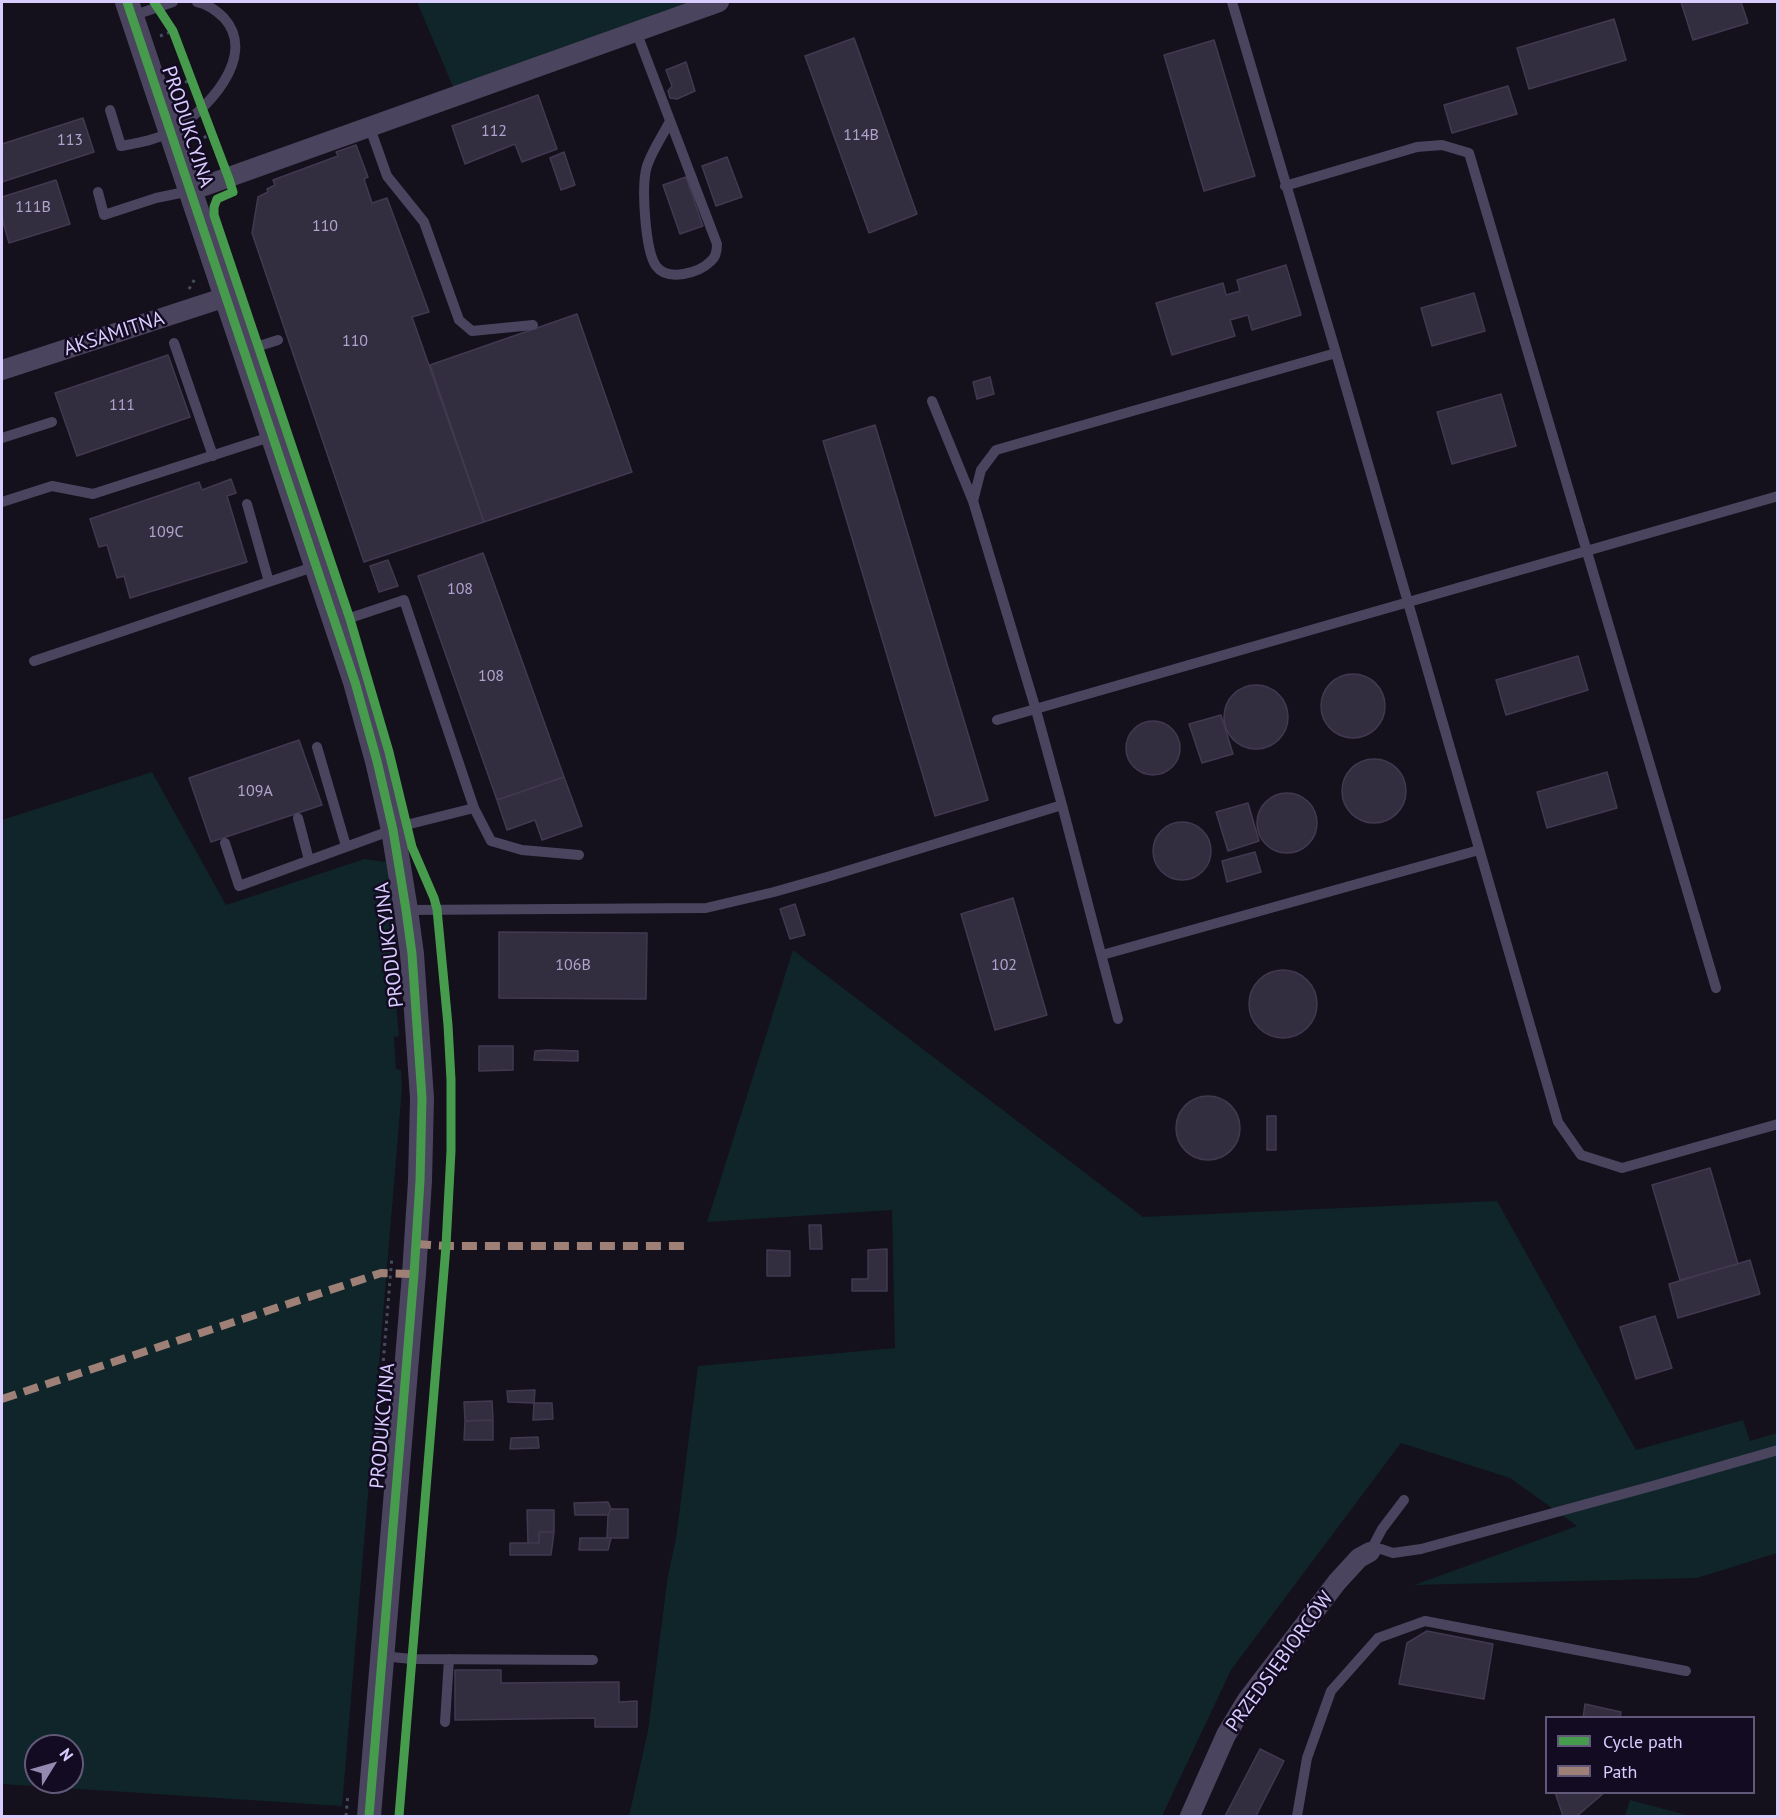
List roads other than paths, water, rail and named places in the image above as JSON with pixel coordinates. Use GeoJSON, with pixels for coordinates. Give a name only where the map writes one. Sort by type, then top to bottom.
{"type":"FeatureCollection","features":[{"type":"Feature","properties":{"kind":"street"},"geometry":{"type":"LineString","coordinates":[[190,191],[719,2]]}},
{"type":"Feature","properties":{"kind":"street","name":"PRODUKCYJNA"},"geometry":{"type":"LineString","coordinates":[[129,9],[362,704],[393,830],[406,910],[413,965],[420,1072],[420,1182],[369,1816]]}},
{"type":"Feature","properties":{"kind":"street","name":"AKSAMITNA"},"geometry":{"type":"LineString","coordinates":[[2,370],[226,297]]}},
{"type":"Feature","properties":{"kind":"street","name":"PRZEDSIĘBIORCÓW"},"geometry":{"type":"LineString","coordinates":[[1190,1816],[1226,1736],[1246,1700],[1337,1582],[1359,1558],[1370,1552]]}},
{"type":"Feature","properties":{"kind":"lane"},"geometry":{"type":"LineString","coordinates":[[129,9],[173,2]]}},
{"type":"Feature","properties":{"kind":"lane"},"geometry":{"type":"LineString","coordinates":[[110,110],[122,146],[170,132],[201,109],[226,80],[233,63],[236,46],[232,28],[219,13],[197,2]]}},
{"type":"Feature","properties":{"kind":"lane"},"geometry":{"type":"LineString","coordinates":[[1232,2],[1558,1122],[1581,1155],[1622,1168],[1778,1124]]}},
{"type":"Feature","properties":{"kind":"lane"},"geometry":{"type":"LineString","coordinates":[[636,31],[717,244],[717,252],[711,261],[696,270],[680,275],[664,274],[656,266],[650,251],[643,190],[647,166],[670,121]]}},
{"type":"Feature","properties":{"kind":"lane"},"geometry":{"type":"LineString","coordinates":[[370,128],[387,176],[424,222],[459,320],[472,331],[533,325]]}},
{"type":"Feature","properties":{"kind":"lane"},"geometry":{"type":"LineString","coordinates":[[1285,186],[1417,147],[1442,145],[1469,153],[1716,988]]}},
{"type":"Feature","properties":{"kind":"lane"},"geometry":{"type":"LineString","coordinates":[[98,192],[104,215],[156,198],[190,191]]}},
{"type":"Feature","properties":{"kind":"lane"},"geometry":{"type":"LineString","coordinates":[[244,352],[278,340]]}},
{"type":"Feature","properties":{"kind":"lane"},"geometry":{"type":"LineString","coordinates":[[174,343],[213,456]]}},
{"type":"Feature","properties":{"kind":"lane"},"geometry":{"type":"LineString","coordinates":[[973,501],[981,470],[996,450],[1336,353]]}},
{"type":"Feature","properties":{"kind":"lane"},"geometry":{"type":"LineString","coordinates":[[932,401],[973,501],[1036,710],[1119,1019]]}},
{"type":"Feature","properties":{"kind":"lane"},"geometry":{"type":"LineString","coordinates":[[2,438],[52,422]]}},
{"type":"Feature","properties":{"kind":"lane"},"geometry":{"type":"LineString","coordinates":[[2,502],[51,486],[93,494],[273,436]]}},
{"type":"Feature","properties":{"kind":"lane"},"geometry":{"type":"LineString","coordinates":[[997,720],[1778,496]]}},
{"type":"Feature","properties":{"kind":"lane"},"geometry":{"type":"LineString","coordinates":[[247,504],[269,582]]}},
{"type":"Feature","properties":{"kind":"lane"},"geometry":{"type":"LineString","coordinates":[[34,661],[316,566]]}},
{"type":"Feature","properties":{"kind":"lane"},"geometry":{"type":"LineString","coordinates":[[335,623],[404,600],[474,808],[491,841],[522,849],[579,855]]}},
{"type":"Feature","properties":{"kind":"lane"},"geometry":{"type":"LineString","coordinates":[[316,747],[346,846]]}},
{"type":"Feature","properties":{"kind":"lane"},"geometry":{"type":"LineString","coordinates":[[406,910],[706,908],[828,877],[1062,805]]}},
{"type":"Feature","properties":{"kind":"lane"},"geometry":{"type":"LineString","coordinates":[[225,843],[239,886],[406,825],[474,808]]}},
{"type":"Feature","properties":{"kind":"lane"},"geometry":{"type":"LineString","coordinates":[[298,818],[309,860]]}},
{"type":"Feature","properties":{"kind":"lane"},"geometry":{"type":"LineString","coordinates":[[1102,955],[1479,850]]}},
{"type":"Feature","properties":{"kind":"lane"},"geometry":{"type":"LineString","coordinates":[[1370,1552],[1381,1549],[1393,1553],[1421,1549],[1645,1489],[1778,1450]]}},
{"type":"Feature","properties":{"kind":"lane"},"geometry":{"type":"LineString","coordinates":[[1370,1552],[1382,1529],[1404,1500]]}},
{"type":"Feature","properties":{"kind":"lane"},"geometry":{"type":"LineString","coordinates":[[1297,1816],[1307,1758],[1331,1691],[1378,1638],[1425,1621],[1686,1671]]}},
{"type":"Feature","properties":{"kind":"lane"},"geometry":{"type":"LineString","coordinates":[[382,1656],[412,1659],[593,1660]]}},
{"type":"Feature","properties":{"kind":"lane"},"geometry":{"type":"LineString","coordinates":[[445,1722],[449,1659]]}}]}
